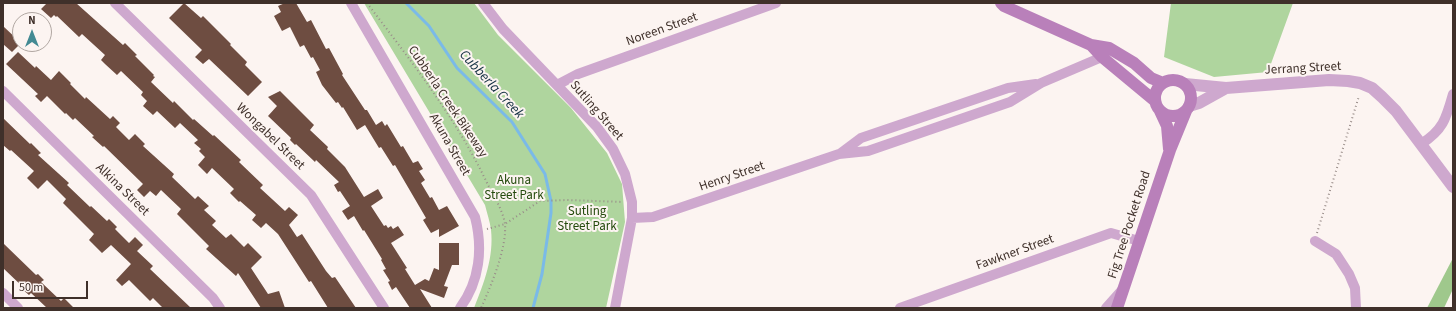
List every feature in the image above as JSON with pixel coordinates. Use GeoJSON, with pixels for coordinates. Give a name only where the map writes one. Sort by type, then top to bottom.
{"type":"FeatureCollection","features":[{"type":"Feature","properties":{"kind":"main road","name":"Fig Tree Pocket Road"},"geometry":{"type":"LineString","coordinates":[[1001,3],[1106,53],[1134,63],[1151,78],[1163,83]]}},
{"type":"Feature","properties":{"kind":"main road","name":"Fig Tree Pocket Road"},"geometry":{"type":"LineString","coordinates":[[1106,53],[1157,106],[1167,126],[1170,150]]}},
{"type":"Feature","properties":{"kind":"main road"},"geometry":{"type":"LineString","coordinates":[[1174,80],[1185,84],[1191,94],[1187,108],[1176,116],[1170,116],[1157,106],[1156,91],[1163,83],[1174,80]]}},
{"type":"Feature","properties":{"kind":"main road","name":"Fig Tree Pocket Road"},"geometry":{"type":"LineString","coordinates":[[1117,308],[1170,150],[1187,108]]}},
{"type":"Feature","properties":{"kind":"street","name":"Wongabel Street"},"geometry":{"type":"LineString","coordinates":[[115,3],[311,195],[384,308]]}},
{"type":"Feature","properties":{"kind":"street","name":"Akuna Street"},"geometry":{"type":"LineString","coordinates":[[351,3],[475,217],[479,231],[477,274],[465,302],[460,308]]}},
{"type":"Feature","properties":{"kind":"street","name":"Sutling Street"},"geometry":{"type":"LineString","coordinates":[[483,3],[503,30],[596,127],[613,149],[625,174],[632,202],[632,218],[615,308]]}},
{"type":"Feature","properties":{"kind":"street","name":"Noreen Street"},"geometry":{"type":"LineString","coordinates":[[557,85],[578,74],[776,3]]}},
{"type":"Feature","properties":{"kind":"street","name":"Henry Street"},"geometry":{"type":"LineString","coordinates":[[632,218],[653,217],[839,154],[868,151],[1010,102],[1040,84],[1106,53]]}},
{"type":"Feature","properties":{"kind":"street","name":"Jerrang Street"},"geometry":{"type":"LineString","coordinates":[[1185,84],[1226,88],[1329,80],[1360,83],[1372,88],[1396,111],[1453,187]]}},
{"type":"Feature","properties":{"kind":"street","name":"Henry Street"},"geometry":{"type":"LineString","coordinates":[[839,154],[861,138],[1008,88],[1040,84]]}},
{"type":"Feature","properties":{"kind":"street","name":"Jerrang Street"},"geometry":{"type":"LineString","coordinates":[[1187,108],[1226,88]]}},
{"type":"Feature","properties":{"kind":"street","name":"Alkina Street"},"geometry":{"type":"LineString","coordinates":[[3,91],[213,298],[220,308]]}},
{"type":"Feature","properties":{"kind":"street"},"geometry":{"type":"LineString","coordinates":[[1421,144],[1431,138],[1439,130],[1447,115],[1453,94]]}},
{"type":"Feature","properties":{"kind":"street","name":"Fawkner Street"},"geometry":{"type":"LineString","coordinates":[[900,308],[1111,233],[1139,241]]}},
{"type":"Feature","properties":{"kind":"street"},"geometry":{"type":"LineString","coordinates":[[1315,241],[1336,254],[1349,274],[1355,288],[1356,308]]}},
{"type":"Feature","properties":{"kind":"street"},"geometry":{"type":"LineString","coordinates":[[1106,308],[1124,288]]}},
{"type":"Feature","properties":{"kind":"street"},"geometry":{"type":"LineString","coordinates":[[3,293],[18,308]]}},
{"type":"Feature","properties":{"kind":"path","name":"Cubberla Creek Bikeway"},"geometry":{"type":"LineString","coordinates":[[367,3],[415,67],[460,133],[479,165],[503,218],[505,236],[502,249],[489,290],[481,308]]}},
{"type":"Feature","properties":{"kind":"path"},"geometry":{"type":"LineString","coordinates":[[1315,241],[1359,96]]}},
{"type":"Feature","properties":{"kind":"path"},"geometry":{"type":"LineString","coordinates":[[479,231],[504,224],[540,201],[567,200],[632,202]]}},
{"type":"Feature","properties":{"kind":"green space"},"geometry":{"type":"Polygon","coordinates":[[[364,3],[474,3],[498,35],[571,108],[607,153],[622,184],[625,222],[606,308],[474,308],[485,279],[490,260],[492,240],[485,205],[364,3]]]}},
{"type":"Feature","properties":{"kind":"green space"},"geometry":{"type":"Polygon","coordinates":[[[1171,3],[1293,3],[1268,72],[1214,77],[1164,57],[1171,3]]]}},
{"type":"Feature","properties":{"kind":"green space"},"geometry":{"type":"Polygon","coordinates":[[[1453,258],[1453,289],[1444,308],[1427,308],[1453,258]]]}},
{"type":"Feature","properties":{"kind":"building"},"geometry":{"type":"Polygon","coordinates":[[[47,3],[76,3],[123,45],[125,43],[137,55],[135,56],[154,75],[153,76],[155,77],[151,82],[173,103],[174,101],[193,120],[194,119],[213,136],[214,135],[241,160],[239,162],[263,185],[260,188],[285,211],[289,207],[298,215],[289,225],[297,237],[302,234],[326,271],[332,278],[335,277],[356,308],[328,308],[278,234],[266,223],[261,228],[252,220],[256,215],[230,193],[234,189],[212,168],[207,174],[198,165],[205,157],[199,151],[201,149],[194,143],[198,140],[180,123],[175,128],[157,111],[153,115],[143,106],[147,101],[141,95],[143,92],[121,71],[117,75],[105,64],[101,60],[105,55],[82,34],[79,37],[57,16],[56,17],[54,15],[52,17],[52,12],[44,12],[41,9],[47,3]]]}},
{"type":"Feature","properties":{"kind":"building"},"geometry":{"type":"Polygon","coordinates":[[[184,3],[201,18],[203,16],[231,44],[230,45],[247,62],[245,65],[262,82],[248,96],[209,59],[203,64],[195,57],[202,50],[169,18],[184,3]]]}},
{"type":"Feature","properties":{"kind":"building"},"geometry":{"type":"Polygon","coordinates":[[[285,3],[296,3],[307,22],[311,20],[326,49],[329,48],[343,74],[342,75],[365,110],[367,110],[376,125],[382,121],[385,126],[387,124],[413,163],[418,161],[423,169],[419,171],[425,180],[421,183],[430,198],[432,197],[439,210],[447,206],[459,226],[439,237],[439,229],[431,233],[423,220],[426,218],[395,165],[393,166],[381,147],[379,148],[365,125],[357,130],[343,107],[342,108],[338,102],[336,103],[322,85],[316,72],[320,70],[313,57],[311,58],[304,45],[300,47],[290,27],[282,31],[274,16],[281,12],[278,6],[285,3]]]}},
{"type":"Feature","properties":{"kind":"building"},"geometry":{"type":"Polygon","coordinates":[[[3,26],[12,34],[12,52],[3,44],[3,26]]]}},
{"type":"Feature","properties":{"kind":"building"},"geometry":{"type":"Polygon","coordinates":[[[18,52],[35,68],[36,66],[51,80],[59,71],[85,99],[86,97],[110,119],[113,116],[120,123],[116,127],[129,140],[135,134],[145,144],[143,146],[174,174],[172,177],[195,199],[198,196],[209,206],[204,210],[216,221],[212,225],[226,238],[231,234],[244,247],[248,243],[262,257],[251,268],[268,294],[279,291],[285,308],[261,308],[238,273],[236,276],[206,249],[209,246],[177,214],[181,209],[161,190],[156,196],[150,191],[144,197],[137,190],[143,184],[104,146],[103,147],[92,137],[94,136],[75,118],[73,120],[66,113],[65,114],[47,96],[41,102],[35,96],[38,94],[6,64],[18,52]]]}},
{"type":"Feature","properties":{"kind":"building"},"geometry":{"type":"Polygon","coordinates":[[[280,91],[314,125],[310,130],[328,147],[327,149],[345,167],[364,197],[378,189],[383,198],[371,206],[384,226],[386,225],[388,228],[391,226],[393,229],[398,226],[404,235],[391,243],[407,268],[405,269],[415,285],[425,279],[429,281],[434,268],[439,270],[439,243],[459,243],[459,265],[452,265],[444,286],[448,287],[444,298],[420,289],[432,308],[410,308],[396,287],[392,290],[388,282],[390,281],[383,270],[386,269],[381,260],[382,259],[364,230],[363,231],[354,216],[348,220],[342,211],[350,206],[334,185],[339,182],[316,160],[315,162],[296,144],[295,145],[290,140],[291,138],[268,116],[277,106],[268,97],[280,91]]]}},
{"type":"Feature","properties":{"kind":"building"},"geometry":{"type":"Polygon","coordinates":[[[3,118],[41,153],[38,155],[69,183],[67,185],[90,207],[91,206],[107,221],[109,219],[117,227],[115,229],[129,243],[135,237],[143,245],[137,251],[153,266],[150,269],[191,308],[163,308],[153,298],[150,301],[129,280],[122,286],[116,280],[131,264],[111,245],[102,253],[89,240],[94,234],[63,203],[66,199],[47,180],[38,189],[27,178],[34,171],[11,150],[10,151],[3,145],[3,118]]]}},
{"type":"Feature","properties":{"kind":"building"},"geometry":{"type":"Polygon","coordinates":[[[3,243],[36,275],[38,274],[44,280],[41,282],[61,301],[64,298],[74,308],[47,308],[31,293],[29,295],[22,289],[24,288],[3,268],[3,243]]]}},
{"type":"Feature","properties":{"kind":"waterway","name":"Cubberla Creek"},"geometry":{"type":"LineString","coordinates":[[406,3],[429,26],[457,68],[512,122],[545,174],[551,201],[551,213],[542,274],[533,308]]}},
{"type":"Feature","properties":{"kind":"park label","name":"Akuna Street Park"},"geometry":{"type":"Point","coordinates":[514,188]}},
{"type":"Feature","properties":{"kind":"park label","name":"Sutling Street Park"},"geometry":{"type":"Point","coordinates":[587,220]}}]}
